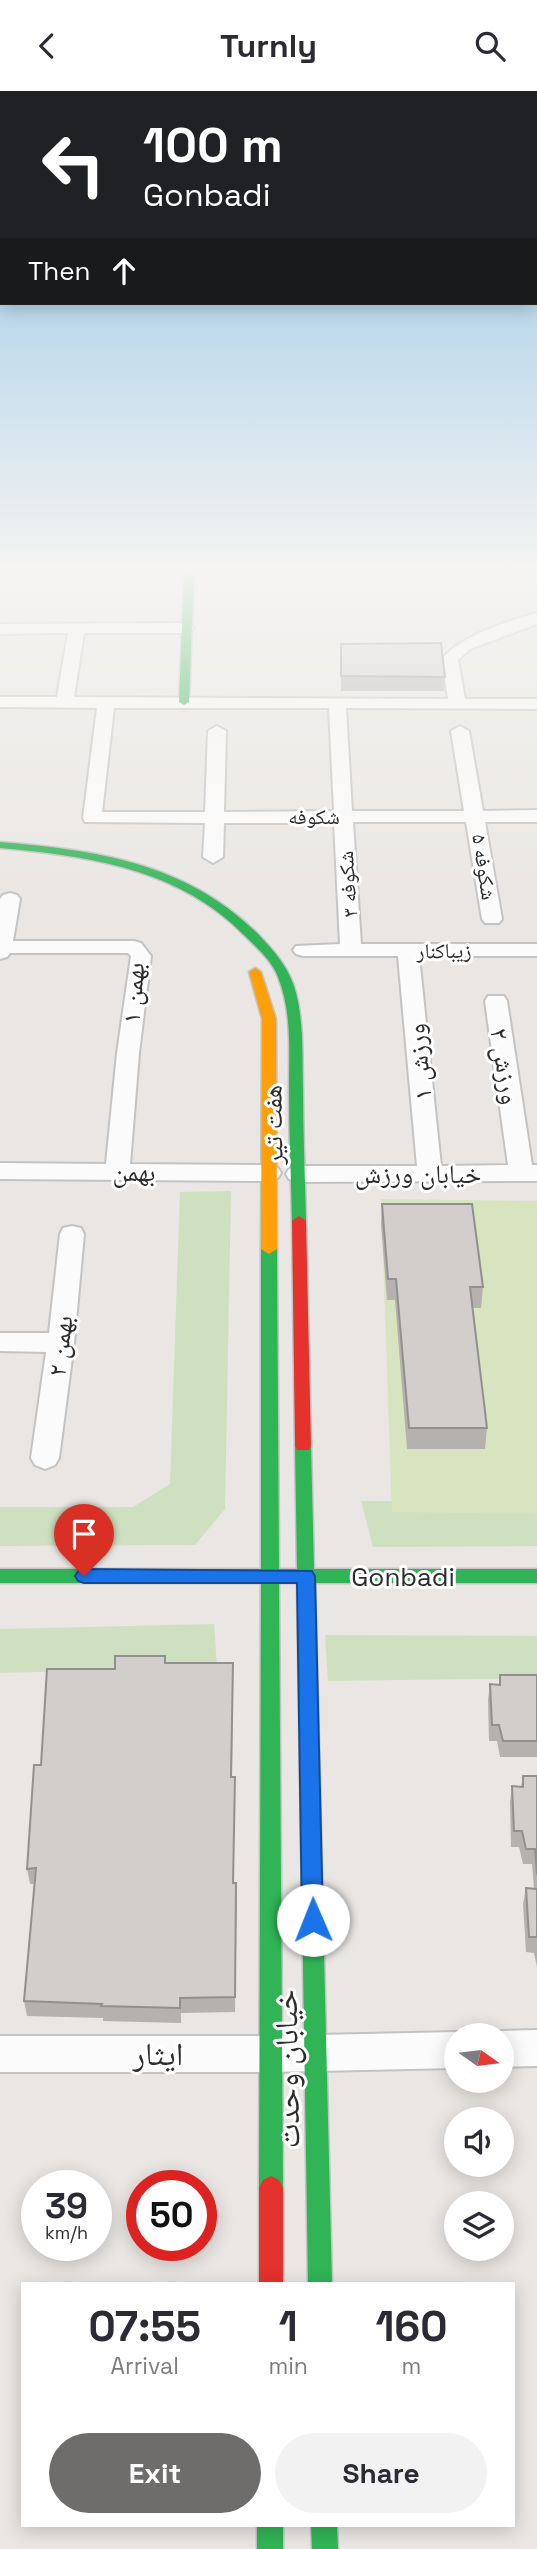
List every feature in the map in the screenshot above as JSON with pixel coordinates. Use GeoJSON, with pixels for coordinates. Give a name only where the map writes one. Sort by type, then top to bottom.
{"type":"FeatureCollection","features":[{"type":"Feature","properties":{"kind":"main road"},"geometry":{"type":"LineString","coordinates":[[184,688],[184,702]]}},
{"type":"Feature","properties":{"kind":"main road","name":"هفت تیر"},"geometry":{"type":"LineString","coordinates":[[0,845],[44,848],[108,858],[167,877],[217,903],[257,936],[283,975],[295,1018],[306,1576],[288,1602],[270,1576],[269,1019],[258,978],[246,960]]}},
{"type":"Feature","properties":{"kind":"main road"},"geometry":{"type":"LineString","coordinates":[[0,858],[37,859],[97,870],[152,887],[198,912]]}},
{"type":"Feature","properties":{"kind":"main road","name":"Gonbadi"},"geometry":{"type":"LineString","coordinates":[[0,1576],[537,1576]]}},
{"type":"Feature","properties":{"kind":"main road","name":"خیابان وحدت"},"geometry":{"type":"LineString","coordinates":[[288,1602],[315,2053],[320,2282]]}},
{"type":"Feature","properties":{"kind":"main road","name":"خیابان وحدت"},"geometry":{"type":"LineString","coordinates":[[271,2282],[271,2054],[288,1602]]}},
{"type":"Feature","properties":{"kind":"main road"},"geometry":{"type":"LineString","coordinates":[[270,2527],[270,2549]]}},
{"type":"Feature","properties":{"kind":"main road"},"geometry":{"type":"LineString","coordinates":[[324,2527],[325,2549]]}},
{"type":"Feature","properties":{"kind":"street"},"geometry":{"type":"LineString","coordinates":[[65,702],[67,688]]}},
{"type":"Feature","properties":{"kind":"street"},"geometry":{"type":"LineString","coordinates":[[455,688],[457,702]]}},
{"type":"Feature","properties":{"kind":"street"},"geometry":{"type":"LineString","coordinates":[[0,702],[537,704]]}},
{"type":"Feature","properties":{"kind":"street","name":"شکوفه"},"geometry":{"type":"LineString","coordinates":[[106,702],[92,818],[537,816]]}},
{"type":"Feature","properties":{"kind":"street","name":"شکوفه ۳"},"geometry":{"type":"LineString","coordinates":[[337,704],[351,950]]}},
{"type":"Feature","properties":{"kind":"street"},"geometry":{"type":"LineString","coordinates":[[214,857],[217,731]]}},
{"type":"Feature","properties":{"kind":"street","name":"شکوفه ۵"},"geometry":{"type":"LineString","coordinates":[[460,731],[492,919]]}},
{"type":"Feature","properties":{"kind":"street"},"geometry":{"type":"LineString","coordinates":[[0,949],[10,899]]}},
{"type":"Feature","properties":{"kind":"street","name":"بهمن ۱"},"geometry":{"type":"LineString","coordinates":[[0,949],[134,947],[141,956],[128,1053],[117,1172]]}},
{"type":"Feature","properties":{"kind":"street","name":"زیباکنار"},"geometry":{"type":"LineString","coordinates":[[303,950],[537,950]]}},
{"type":"Feature","properties":{"kind":"street","name":"ورزش ۱"},"geometry":{"type":"LineString","coordinates":[[408,951],[430,1173]]}},
{"type":"Feature","properties":{"kind":"street","name":"ورزش ۲"},"geometry":{"type":"LineString","coordinates":[[496,1000],[529,1173]]}},
{"type":"Feature","properties":{"kind":"street","name":"بهمن"},"geometry":{"type":"LineString","coordinates":[[0,1171],[269,1173]]}},
{"type":"Feature","properties":{"kind":"street","name":"خیابان ورزش"},"geometry":{"type":"LineString","coordinates":[[298,1174],[529,1173]]}},
{"type":"Feature","properties":{"kind":"street","name":"بهمن ۲"},"geometry":{"type":"LineString","coordinates":[[45,1458],[61,1343],[72,1234]]}},
{"type":"Feature","properties":{"kind":"street"},"geometry":{"type":"LineString","coordinates":[[0,1342],[61,1343]]}},
{"type":"Feature","properties":{"kind":"street"},"geometry":{"type":"LineString","coordinates":[[514,2049],[537,2048]]}},
{"type":"Feature","properties":{"kind":"street","name":"ایثار"},"geometry":{"type":"LineString","coordinates":[[0,2054],[271,2054],[444,2050]]}},
{"type":"Feature","properties":{"kind":"green space"},"geometry":{"type":"Polygon","coordinates":[[[231,1191],[225,1509],[195,1545],[0,1546],[0,1507],[133,1507],[170,1484],[180,1192],[231,1191]]]}},
{"type":"Feature","properties":{"kind":"green space"},"geometry":{"type":"Polygon","coordinates":[[[381,1199],[537,1201],[537,1514],[392,1512],[381,1199]]]}},
{"type":"Feature","properties":{"kind":"green space"},"geometry":{"type":"Polygon","coordinates":[[[361,1501],[537,1502],[537,1546],[373,1547],[361,1501]]]}},
{"type":"Feature","properties":{"kind":"green space"},"geometry":{"type":"Polygon","coordinates":[[[214,1624],[217,1667],[0,1673],[0,1629],[214,1624]]]}},
{"type":"Feature","properties":{"kind":"green space"},"geometry":{"type":"Polygon","coordinates":[[[325,1635],[537,1636],[537,1678],[328,1681],[325,1635]]]}},
{"type":"Feature","properties":{"kind":"building"},"geometry":{"type":"Polygon","coordinates":[[[382,1204],[472,1204],[483,1287],[470,1287],[487,1428],[409,1428],[396,1279],[388,1279],[382,1204]]]}},
{"type":"Feature","properties":{"kind":"building"},"geometry":{"type":"Polygon","coordinates":[[[115,1656],[165,1656],[165,1663],[233,1663],[231,1777],[235,1777],[235,1997],[180,1998],[180,2008],[24,2001],[36,1868],[27,1869],[34,1765],[41,1765],[47,1669],[115,1669],[115,1656]]]}},
{"type":"Feature","properties":{"kind":"building"},"geometry":{"type":"Polygon","coordinates":[[[500,1675],[537,1675],[537,1741],[503,1741],[499,1725],[492,1725],[490,1684],[500,1685],[500,1675]]]}},
{"type":"Feature","properties":{"kind":"building"},"geometry":{"type":"Polygon","coordinates":[[[523,1776],[537,1776],[537,1875],[535,1849],[526,1849],[522,1831],[514,1831],[512,1786],[523,1787],[523,1776]]]}},
{"type":"Feature","properties":{"kind":"building"},"geometry":{"type":"Polygon","coordinates":[[[526,1888],[537,1889],[537,1937],[529,1937],[526,1888]]]}},
{"type":"Feature","properties":{"kind":"traffic: fast"},"geometry":{"type":"LineString","coordinates":[[184,702],[185,688]]}},
{"type":"Feature","properties":{"kind":"traffic: fast"},"geometry":{"type":"LineString","coordinates":[[0,845],[107,859],[174,881],[206,897],[234,918],[274,960],[285,978],[294,1019],[299,1221]]}},
{"type":"Feature","properties":{"kind":"traffic: fast"},"geometry":{"type":"LineString","coordinates":[[269,1249],[271,2188]]}},
{"type":"Feature","properties":{"kind":"traffic: fast"},"geometry":{"type":"LineString","coordinates":[[303,1446],[320,2282]]}},
{"type":"Feature","properties":{"kind":"traffic: fast"},"geometry":{"type":"LineString","coordinates":[[0,1576],[537,1576]]}},
{"type":"Feature","properties":{"kind":"traffic: fast"},"geometry":{"type":"LineString","coordinates":[[270,2527],[270,2549]]}},
{"type":"Feature","properties":{"kind":"traffic: fast"},"geometry":{"type":"LineString","coordinates":[[324,2527],[325,2549]]}},
{"type":"Feature","properties":{"kind":"traffic: slow"},"geometry":{"type":"LineString","coordinates":[[255,972],[269,1019],[269,1249]]}},
{"type":"Feature","properties":{"kind":"traffic: jam"},"geometry":{"type":"LineString","coordinates":[[299,1221],[303,1446]]}},
{"type":"Feature","properties":{"kind":"traffic: jam"},"geometry":{"type":"LineString","coordinates":[[271,2188],[271,2282]]}},
{"type":"Feature","properties":{"kind":"route"},"geometry":{"type":"LineString","coordinates":[[84,1576],[306,1576],[313,1920]]}}]}
